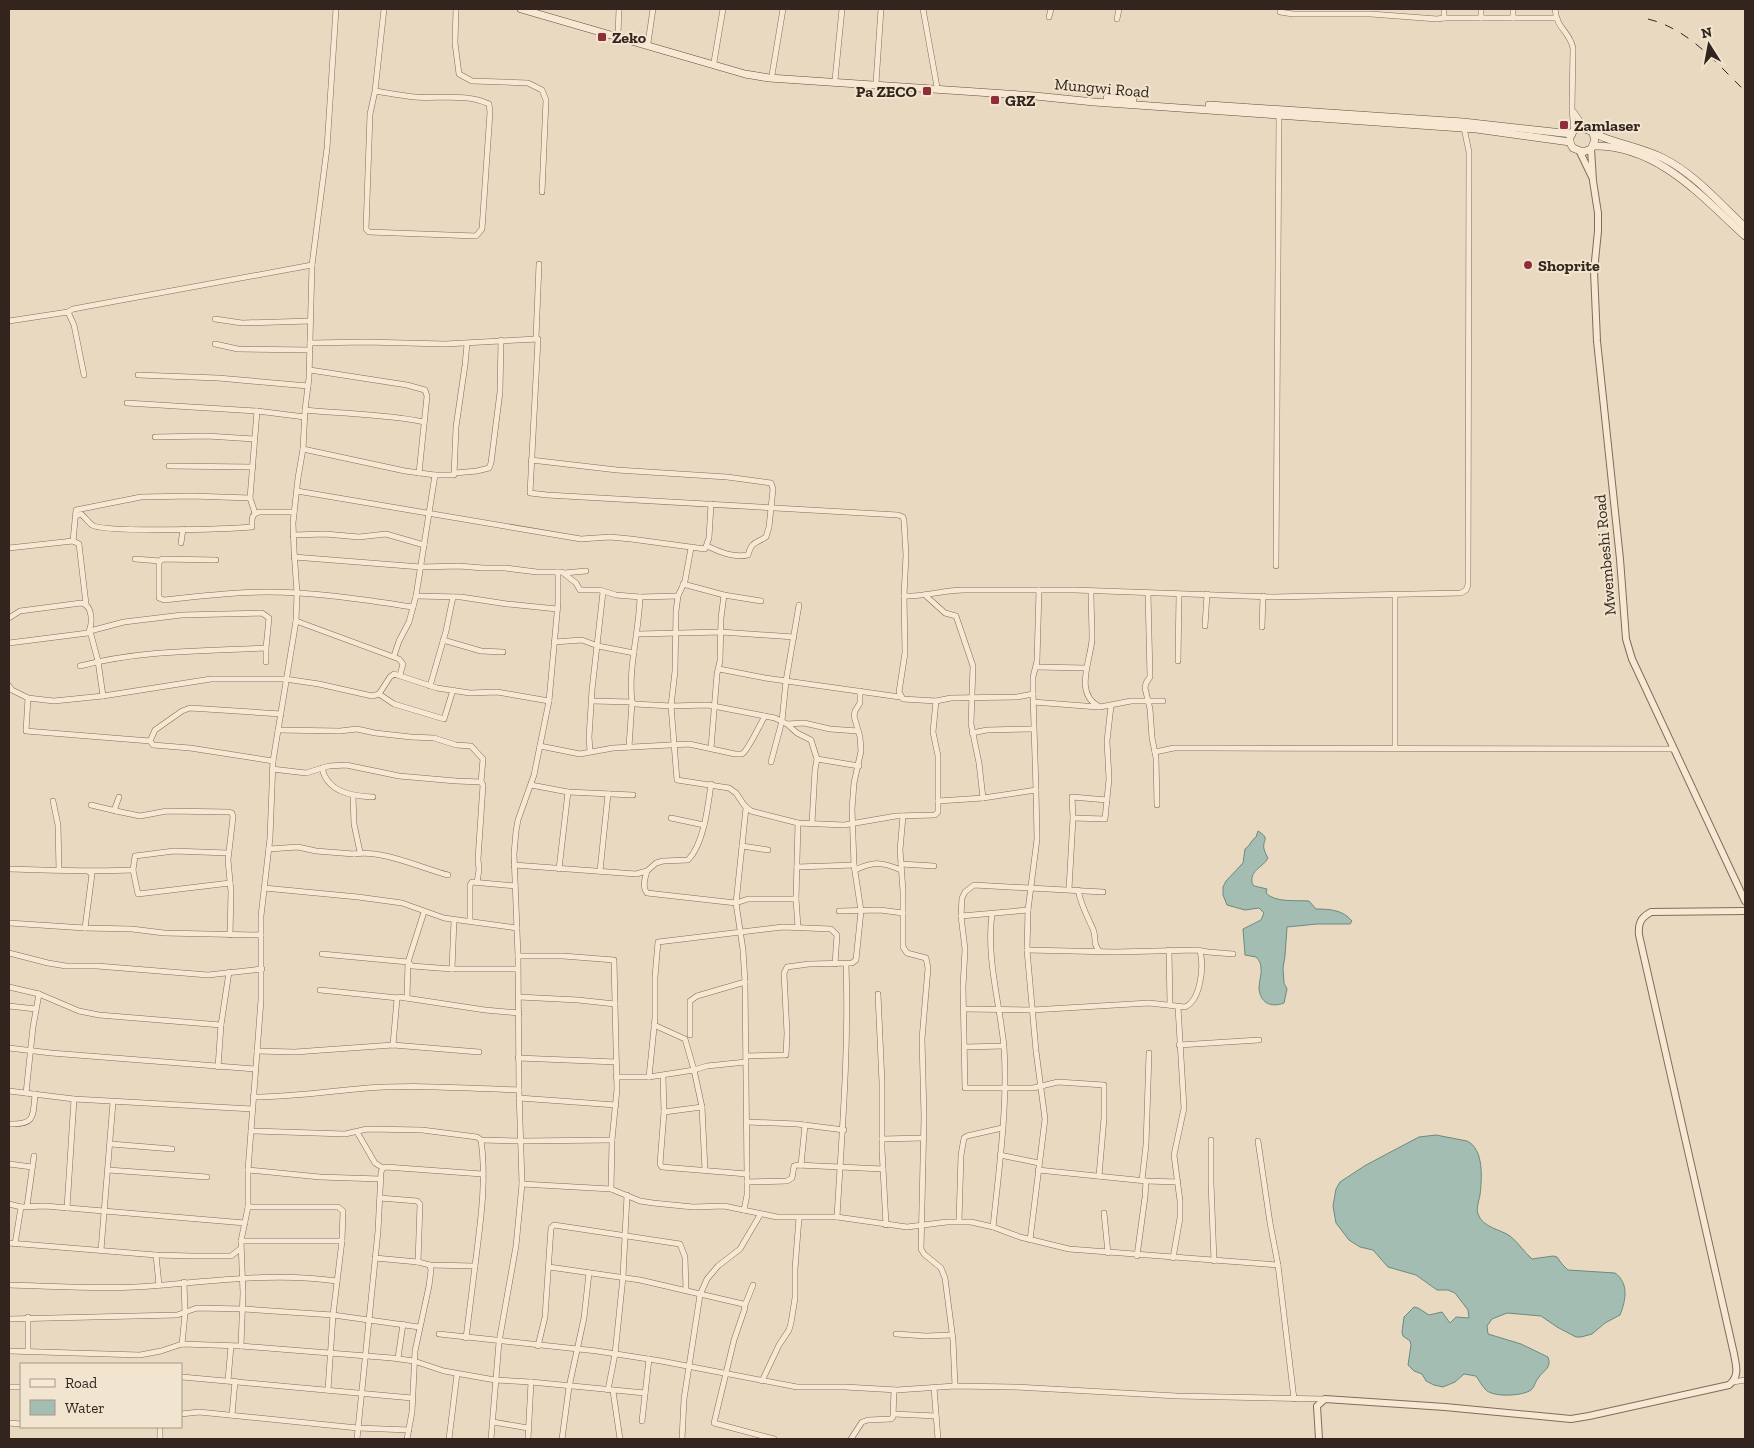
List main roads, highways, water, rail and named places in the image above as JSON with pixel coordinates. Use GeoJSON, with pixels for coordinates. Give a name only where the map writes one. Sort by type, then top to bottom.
{"type":"FeatureCollection","features":[{"type":"Feature","properties":{"kind":"main road","name":"Mungwi Road"},"geometry":{"type":"LineString","coordinates":[[521,9],[745,74],[763,77],[1280,113],[1463,122],[1573,132]]}},
{"type":"Feature","properties":{"kind":"main road","name":"Mungwi Road"},"geometry":{"type":"LineString","coordinates":[[536,9],[746,72],[1464,128],[1570,142]]}},
{"type":"Feature","properties":{"kind":"main road"},"geometry":{"type":"LineString","coordinates":[[1588,130],[1594,137],[1592,147]]}},
{"type":"Feature","properties":{"kind":"main road"},"geometry":{"type":"LineString","coordinates":[[1745,227],[1706,189],[1675,165],[1650,153],[1588,130],[1573,132],[1570,142],[1573,148],[1580,152],[1586,152],[1592,147],[1606,146],[1630,152],[1666,167],[1696,188],[1745,236]]}},
{"type":"Feature","properties":{"kind":"water"},"geometry":{"type":"Polygon","coordinates":[[[1258,831],[1265,838],[1264,849],[1268,858],[1253,875],[1252,883],[1254,886],[1267,889],[1266,893],[1275,898],[1309,901],[1316,909],[1326,909],[1345,914],[1352,921],[1350,924],[1317,924],[1287,927],[1283,968],[1284,983],[1287,989],[1284,1003],[1275,1005],[1264,1001],[1260,993],[1261,966],[1259,960],[1256,957],[1245,955],[1243,929],[1261,920],[1264,913],[1259,908],[1245,910],[1227,905],[1223,895],[1223,887],[1226,881],[1243,863],[1245,849],[1256,837],[1258,831]]]}},
{"type":"Feature","properties":{"kind":"water"},"geometry":{"type":"Polygon","coordinates":[[[1436,1135],[1467,1141],[1476,1150],[1481,1165],[1481,1188],[1477,1207],[1480,1219],[1492,1228],[1510,1236],[1532,1259],[1557,1257],[1568,1270],[1615,1273],[1623,1282],[1625,1298],[1620,1315],[1605,1323],[1592,1334],[1576,1337],[1541,1316],[1507,1313],[1492,1319],[1487,1326],[1488,1334],[1521,1344],[1548,1357],[1549,1364],[1547,1368],[1532,1389],[1527,1392],[1508,1395],[1494,1394],[1485,1389],[1476,1376],[1464,1374],[1455,1382],[1443,1387],[1426,1381],[1422,1374],[1414,1371],[1408,1365],[1411,1345],[1402,1332],[1404,1317],[1414,1307],[1429,1315],[1442,1312],[1450,1323],[1456,1317],[1469,1318],[1468,1310],[1455,1293],[1448,1290],[1437,1290],[1416,1275],[1388,1267],[1373,1250],[1360,1247],[1349,1240],[1336,1223],[1333,1206],[1336,1189],[1340,1182],[1366,1165],[1419,1137],[1436,1135]]]}},
{"type":"Feature","properties":{"kind":"railway"},"geometry":{"type":"LineString","coordinates":[[1648,19],[1663,24],[1689,39],[1701,48],[1745,91]]}},
{"type":"Feature","properties":{"kind":"place","name":"Zeko"},"geometry":{"type":"Point","coordinates":[602,37]}},
{"type":"Feature","properties":{"kind":"place","name":"Pa ZECO"},"geometry":{"type":"Point","coordinates":[927,91]}},
{"type":"Feature","properties":{"kind":"place","name":"GRZ"},"geometry":{"type":"Point","coordinates":[995,100]}},
{"type":"Feature","properties":{"kind":"place","name":"Zamlaser"},"geometry":{"type":"Point","coordinates":[1564,125]}},
{"type":"Feature","properties":{"kind":"place","name":"Shoprite"},"geometry":{"type":"Point","coordinates":[1528,265]}}]}
